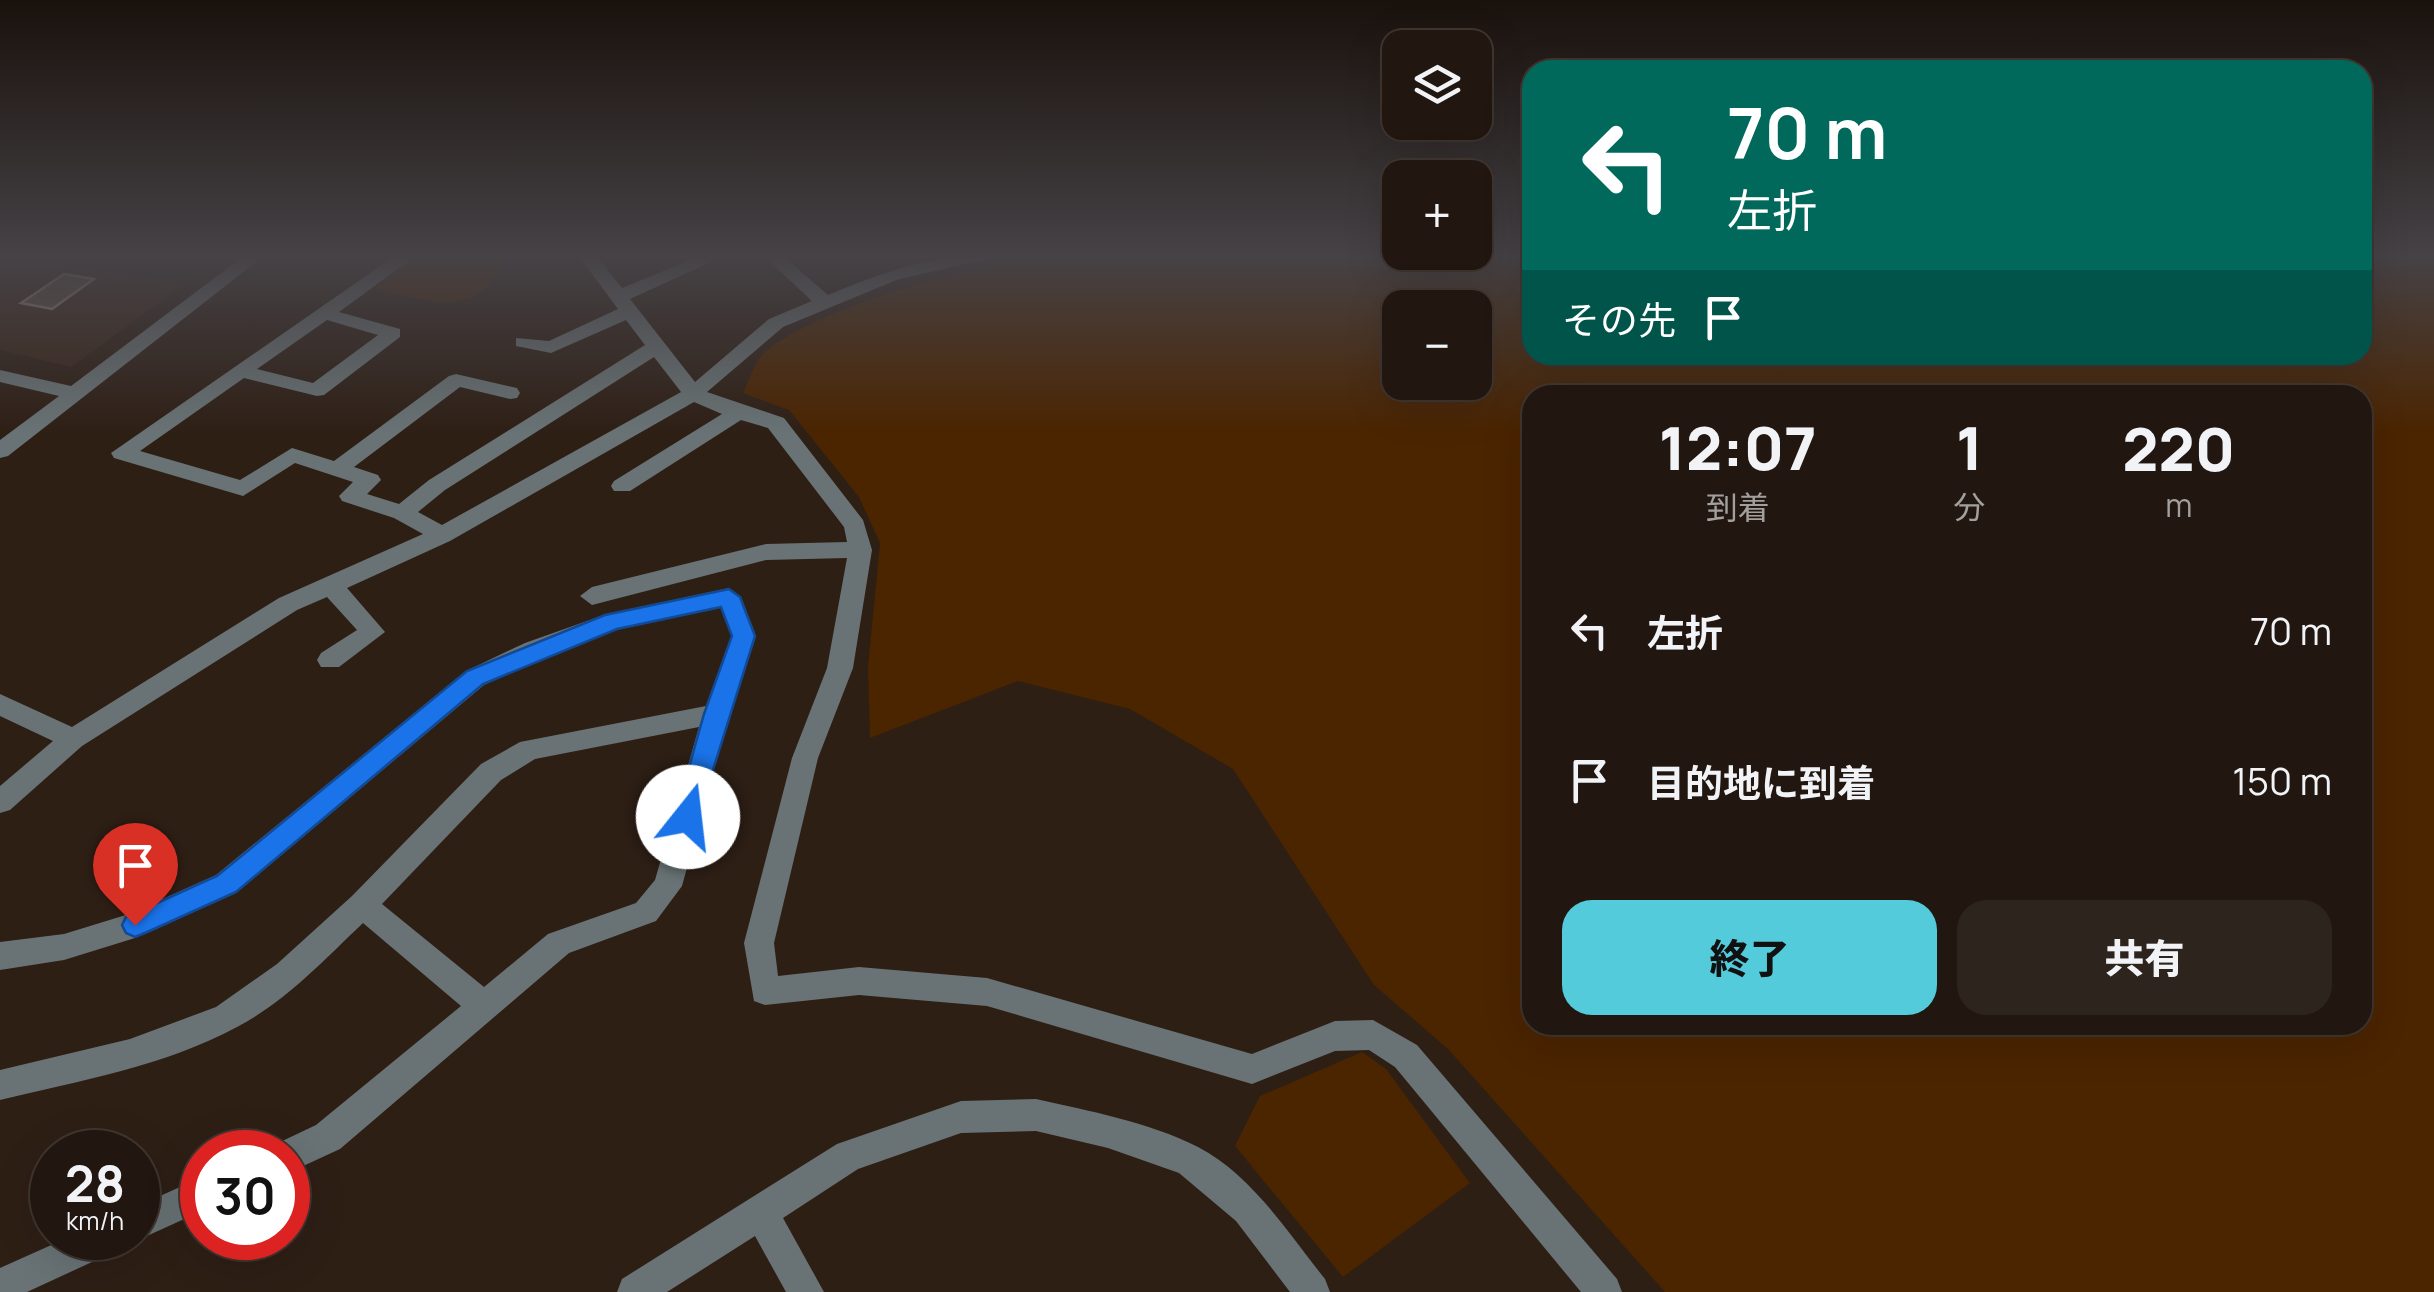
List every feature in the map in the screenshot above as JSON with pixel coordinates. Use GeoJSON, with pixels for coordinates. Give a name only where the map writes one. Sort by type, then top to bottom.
{"type":"FeatureCollection","features":[{"type":"Feature","properties":{"kind":"street"},"geometry":{"type":"LineString","coordinates":[[0,451],[176,315]]}},
{"type":"Feature","properties":{"kind":"street"},"geometry":{"type":"LineString","coordinates":[[319,315],[122,453],[243,489],[292,455],[370,480],[350,496],[402,513],[442,535]]}},
{"type":"Feature","properties":{"kind":"street"},"geometry":{"type":"LineString","coordinates":[[240,372],[317,390],[392,333],[330,315]]}},
{"type":"Feature","properties":{"kind":"street"},"geometry":{"type":"LineString","coordinates":[[523,342],[552,347],[605,315]]}},
{"type":"Feature","properties":{"kind":"street"},"geometry":{"type":"LineString","coordinates":[[634,315],[693,394],[738,413],[776,423],[855,526],[860,550],[840,668],[806,758],[759,943],[764,991],[859,981],[987,992],[1252,1069],[1336,1036],[1374,1035],[1406,1056],[1604,1292]]}},
{"type":"Feature","properties":{"kind":"street"},"geometry":{"type":"LineString","coordinates":[[0,802],[73,739],[288,604],[442,535],[693,394],[776,323],[793,315]]}},
{"type":"Feature","properties":{"kind":"street"},"geometry":{"type":"LineString","coordinates":[[402,513],[437,485],[659,345]]}},
{"type":"Feature","properties":{"kind":"street"},"geometry":{"type":"LineString","coordinates":[[0,376],[74,393]]}},
{"type":"Feature","properties":{"kind":"street"},"geometry":{"type":"LineString","coordinates":[[339,468],[456,380],[510,393]]}},
{"type":"Feature","properties":{"kind":"street"},"geometry":{"type":"LineString","coordinates":[[622,486],[738,413]]}},
{"type":"Feature","properties":{"kind":"street"},"geometry":{"type":"LineString","coordinates":[[592,596],[766,552],[860,550]]}},
{"type":"Feature","properties":{"kind":"street"},"geometry":{"type":"LineString","coordinates":[[330,660],[374,632],[332,587]]}},
{"type":"Feature","properties":{"kind":"street"},"geometry":{"type":"LineString","coordinates":[[0,956],[64,947],[135,925],[226,884],[475,678],[613,621],[729,597],[744,636],[716,714],[668,886],[646,912],[558,943],[328,1138],[310,1146]]}},
{"type":"Feature","properties":{"kind":"street"},"geometry":{"type":"LineString","coordinates":[[0,704],[73,739]]}},
{"type":"Feature","properties":{"kind":"street"},"geometry":{"type":"LineString","coordinates":[[0,1085],[130,1054],[226,1017],[288,974],[362,905],[491,772],[529,750],[716,714]]}},
{"type":"Feature","properties":{"kind":"street"},"geometry":{"type":"LineString","coordinates":[[362,905],[482,1004]]}},
{"type":"Feature","properties":{"kind":"street"},"geometry":{"type":"LineString","coordinates":[[635,1292],[848,1156],[961,1116],[1036,1115],[1108,1132],[1189,1160],[1248,1208],[1312,1292]]}},
{"type":"Feature","properties":{"kind":"street"},"geometry":{"type":"LineString","coordinates":[[760,1211],[806,1292]]}},
{"type":"Feature","properties":{"kind":"street"},"geometry":{"type":"LineString","coordinates":[[0,1286],[57,1260]]}},
{"type":"Feature","properties":{"kind":"shaded area"},"geometry":{"type":"Polygon","coordinates":[[[0,315],[142,315],[71,367],[0,350],[0,315]]]}},
{"type":"Feature","properties":{"kind":"shaded area"},"geometry":{"type":"Polygon","coordinates":[[[830,315],[1382,315],[1382,400],[1492,400],[1492,315],[1522,315],[1522,365],[2372,365],[2372,315],[2434,315],[2434,1292],[1665,1292],[1448,1049],[1374,985],[1233,769],[1130,709],[1018,681],[870,738],[868,667],[880,543],[859,497],[789,410],[743,393],[761,356],[790,335],[830,315]]]}},
{"type":"Feature","properties":{"kind":"shaded area"},"geometry":{"type":"Polygon","coordinates":[[[1362,1052],[1386,1069],[1470,1183],[1343,1277],[1235,1146],[1260,1096],[1362,1052]]]}},
{"type":"Feature","properties":{"kind":"route"},"geometry":{"type":"LineString","coordinates":[[135,925],[226,884],[475,678],[534,650],[613,621],[729,597],[744,636],[716,714],[688,817]]}}]}
